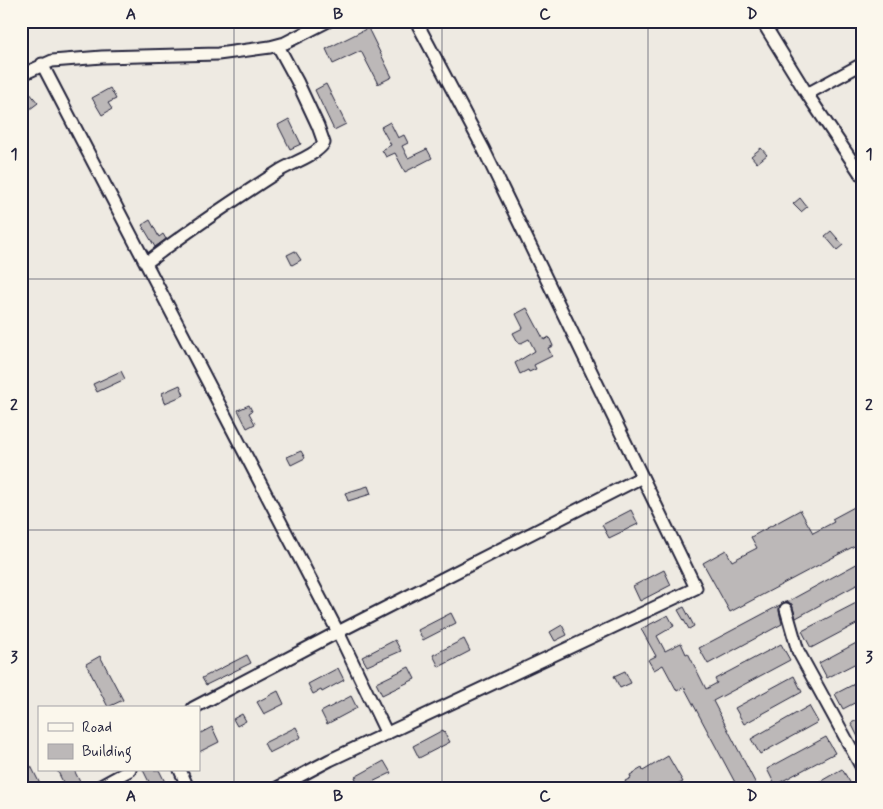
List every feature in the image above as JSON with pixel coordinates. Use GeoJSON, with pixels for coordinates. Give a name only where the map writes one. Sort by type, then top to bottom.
{"type":"FeatureCollection","features":[{"type":"Feature","properties":{"kind":"street"},"geometry":{"type":"LineString","coordinates":[[21,76],[42,64],[52,61],[102,57],[218,54],[278,46],[328,21]]}},
{"type":"Feature","properties":{"kind":"street"},"geometry":{"type":"LineString","coordinates":[[277,788],[330,760],[696,588],[483,148],[416,21]]}},
{"type":"Feature","properties":{"kind":"street"},"geometry":{"type":"LineString","coordinates":[[762,21],[807,94],[862,176]]}},
{"type":"Feature","properties":{"kind":"street"},"geometry":{"type":"LineString","coordinates":[[146,263],[189,231],[324,143],[302,90],[278,46]]}},
{"type":"Feature","properties":{"kind":"street"},"geometry":{"type":"LineString","coordinates":[[42,64],[338,632],[387,734]]}},
{"type":"Feature","properties":{"kind":"street"},"geometry":{"type":"LineString","coordinates":[[807,94],[862,64]]}},
{"type":"Feature","properties":{"kind":"street"},"geometry":{"type":"LineString","coordinates":[[197,706],[642,477]]}},
{"type":"Feature","properties":{"kind":"street"},"geometry":{"type":"LineString","coordinates":[[786,609],[798,651],[862,768]]}},
{"type":"Feature","properties":{"kind":"street"},"geometry":{"type":"LineString","coordinates":[[98,788],[126,772]]}},
{"type":"Feature","properties":{"kind":"street"},"geometry":{"type":"LineString","coordinates":[[181,772],[188,788]]}},
{"type":"Feature","properties":{"kind":"building"},"geometry":{"type":"Polygon","coordinates":[[[368,28],[392,77],[378,84],[361,51],[333,64],[326,49],[368,28]]]}},
{"type":"Feature","properties":{"kind":"building"},"geometry":{"type":"Polygon","coordinates":[[[326,84],[346,124],[334,130],[315,90],[326,84]]]}},
{"type":"Feature","properties":{"kind":"building"},"geometry":{"type":"Polygon","coordinates":[[[110,88],[116,99],[108,103],[112,109],[102,115],[92,98],[110,88]]]}},
{"type":"Feature","properties":{"kind":"building"},"geometry":{"type":"Polygon","coordinates":[[[29,92],[38,103],[30,109],[21,101],[21,98],[29,92]]]}},
{"type":"Feature","properties":{"kind":"building"},"geometry":{"type":"Polygon","coordinates":[[[289,119],[301,144],[290,149],[278,125],[289,119]]]}},
{"type":"Feature","properties":{"kind":"building"},"geometry":{"type":"Polygon","coordinates":[[[390,122],[398,138],[404,135],[408,143],[402,146],[408,158],[427,149],[432,158],[405,172],[395,153],[386,157],[382,150],[391,145],[381,127],[390,122]]]}},
{"type":"Feature","properties":{"kind":"building"},"geometry":{"type":"Polygon","coordinates":[[[761,148],[767,155],[757,163],[751,156],[761,148]]]}},
{"type":"Feature","properties":{"kind":"building"},"geometry":{"type":"Polygon","coordinates":[[[800,198],[807,207],[801,212],[793,204],[800,198]]]}},
{"type":"Feature","properties":{"kind":"building"},"geometry":{"type":"Polygon","coordinates":[[[150,220],[159,237],[163,234],[166,239],[155,247],[142,225],[150,220]]]}},
{"type":"Feature","properties":{"kind":"building"},"geometry":{"type":"Polygon","coordinates":[[[831,231],[843,245],[837,250],[825,236],[831,231]]]}},
{"type":"Feature","properties":{"kind":"building"},"geometry":{"type":"Polygon","coordinates":[[[295,251],[301,260],[292,265],[287,255],[295,251]]]}},
{"type":"Feature","properties":{"kind":"building"},"geometry":{"type":"Polygon","coordinates":[[[527,308],[544,340],[549,337],[553,346],[548,348],[552,356],[534,365],[536,369],[520,374],[515,363],[535,351],[529,339],[519,344],[513,333],[523,328],[516,314],[527,308]]]}},
{"type":"Feature","properties":{"kind":"building"},"geometry":{"type":"Polygon","coordinates":[[[121,371],[125,379],[97,392],[93,384],[121,371]]]}},
{"type":"Feature","properties":{"kind":"building"},"geometry":{"type":"Polygon","coordinates":[[[180,385],[184,395],[165,403],[162,393],[180,385]]]}},
{"type":"Feature","properties":{"kind":"building"},"geometry":{"type":"Polygon","coordinates":[[[249,405],[252,411],[249,413],[255,424],[247,428],[238,410],[249,405]]]}},
{"type":"Feature","properties":{"kind":"building"},"geometry":{"type":"Polygon","coordinates":[[[301,451],[305,458],[291,465],[287,457],[301,451]]]}},
{"type":"Feature","properties":{"kind":"building"},"geometry":{"type":"Polygon","coordinates":[[[368,486],[371,494],[348,501],[345,493],[368,486]]]}},
{"type":"Feature","properties":{"kind":"building"},"geometry":{"type":"Polygon","coordinates":[[[858,505],[862,512],[862,542],[730,612],[703,563],[726,550],[732,561],[757,548],[751,537],[800,510],[813,533],[834,522],[832,519],[858,505]]]}},
{"type":"Feature","properties":{"kind":"building"},"geometry":{"type":"Polygon","coordinates":[[[631,510],[638,524],[609,538],[602,525],[631,510]]]}},
{"type":"Feature","properties":{"kind":"building"},"geometry":{"type":"Polygon","coordinates":[[[862,561],[862,582],[796,618],[792,604],[787,602],[862,561]]]}},
{"type":"Feature","properties":{"kind":"building"},"geometry":{"type":"Polygon","coordinates":[[[664,570],[671,585],[640,601],[633,586],[664,570]]]}},
{"type":"Feature","properties":{"kind":"building"},"geometry":{"type":"Polygon","coordinates":[[[862,600],[862,621],[811,648],[802,631],[862,600]]]}},
{"type":"Feature","properties":{"kind":"building"},"geometry":{"type":"Polygon","coordinates":[[[780,605],[779,611],[782,624],[708,664],[699,648],[780,605]]]}},
{"type":"Feature","properties":{"kind":"building"},"geometry":{"type":"Polygon","coordinates":[[[684,607],[694,626],[689,629],[678,610],[684,607]]]}},
{"type":"Feature","properties":{"kind":"building"},"geometry":{"type":"Polygon","coordinates":[[[451,613],[456,623],[423,640],[418,630],[451,613]]]}},
{"type":"Feature","properties":{"kind":"building"},"geometry":{"type":"Polygon","coordinates":[[[668,615],[674,626],[657,636],[665,651],[681,643],[706,689],[717,683],[715,679],[781,644],[790,660],[713,701],[758,788],[738,788],[684,687],[677,691],[663,665],[654,670],[648,660],[656,656],[641,629],[668,615]]]}},
{"type":"Feature","properties":{"kind":"building"},"geometry":{"type":"Polygon","coordinates":[[[562,625],[567,635],[555,641],[550,632],[562,625]]]}},
{"type":"Feature","properties":{"kind":"building"},"geometry":{"type":"Polygon","coordinates":[[[464,639],[470,651],[439,667],[433,655],[464,639]]]}},
{"type":"Feature","properties":{"kind":"building"},"geometry":{"type":"Polygon","coordinates":[[[395,640],[401,651],[367,666],[362,657],[395,640]]]}},
{"type":"Feature","properties":{"kind":"building"},"geometry":{"type":"Polygon","coordinates":[[[862,640],[862,660],[827,678],[819,663],[862,640]]]}},
{"type":"Feature","properties":{"kind":"building"},"geometry":{"type":"Polygon","coordinates":[[[247,655],[251,663],[206,685],[202,678],[247,655]]]}},
{"type":"Feature","properties":{"kind":"building"},"geometry":{"type":"Polygon","coordinates":[[[100,656],[123,700],[107,706],[86,664],[100,656]]]}},
{"type":"Feature","properties":{"kind":"building"},"geometry":{"type":"Polygon","coordinates":[[[409,667],[415,679],[382,695],[376,683],[409,667]]]}},
{"type":"Feature","properties":{"kind":"building"},"geometry":{"type":"Polygon","coordinates":[[[338,668],[344,680],[322,692],[321,690],[313,694],[308,684],[338,668]]]}},
{"type":"Feature","properties":{"kind":"building"},"geometry":{"type":"Polygon","coordinates":[[[625,671],[631,683],[620,688],[614,676],[625,671]]]}},
{"type":"Feature","properties":{"kind":"building"},"geometry":{"type":"Polygon","coordinates":[[[794,676],[802,692],[744,724],[735,708],[794,676]]]}},
{"type":"Feature","properties":{"kind":"building"},"geometry":{"type":"Polygon","coordinates":[[[862,680],[862,699],[843,709],[835,694],[862,680]]]}},
{"type":"Feature","properties":{"kind":"building"},"geometry":{"type":"Polygon","coordinates":[[[278,691],[284,704],[264,714],[257,702],[278,691]]]}},
{"type":"Feature","properties":{"kind":"building"},"geometry":{"type":"Polygon","coordinates":[[[351,696],[357,708],[327,724],[321,712],[351,696]]]}},
{"type":"Feature","properties":{"kind":"building"},"geometry":{"type":"Polygon","coordinates":[[[809,706],[818,722],[760,754],[751,739],[809,706]]]}},
{"type":"Feature","properties":{"kind":"building"},"geometry":{"type":"Polygon","coordinates":[[[242,714],[246,721],[237,726],[233,719],[242,714]]]}},
{"type":"Feature","properties":{"kind":"building"},"geometry":{"type":"Polygon","coordinates":[[[862,718],[862,745],[851,723],[862,718]]]}},
{"type":"Feature","properties":{"kind":"building"},"geometry":{"type":"Polygon","coordinates":[[[212,727],[219,742],[200,752],[200,733],[212,727]]]}},
{"type":"Feature","properties":{"kind":"building"},"geometry":{"type":"Polygon","coordinates":[[[296,727],[301,737],[269,753],[264,743],[296,727]]]}},
{"type":"Feature","properties":{"kind":"building"},"geometry":{"type":"Polygon","coordinates":[[[443,730],[450,742],[419,758],[413,746],[443,730]]]}},
{"type":"Feature","properties":{"kind":"building"},"geometry":{"type":"Polygon","coordinates":[[[826,737],[835,753],[775,785],[767,769],[826,737]]]}},
{"type":"Feature","properties":{"kind":"building"},"geometry":{"type":"Polygon","coordinates":[[[668,756],[683,782],[677,785],[679,788],[628,788],[625,781],[631,778],[630,775],[642,768],[643,771],[668,756]]]}},
{"type":"Feature","properties":{"kind":"building"},"geometry":{"type":"Polygon","coordinates":[[[384,761],[391,773],[360,788],[355,777],[384,761]]]}},
{"type":"Feature","properties":{"kind":"building"},"geometry":{"type":"Polygon","coordinates":[[[27,766],[28,768],[31,766],[42,788],[25,788],[21,780],[21,769],[27,766]]]}},
{"type":"Feature","properties":{"kind":"building"},"geometry":{"type":"Polygon","coordinates":[[[842,769],[851,784],[843,788],[809,788],[842,769]]]}},
{"type":"Feature","properties":{"kind":"building"},"geometry":{"type":"Polygon","coordinates":[[[58,772],[75,772],[83,788],[66,788],[58,772]]]}},
{"type":"Feature","properties":{"kind":"building"},"geometry":{"type":"Polygon","coordinates":[[[144,772],[160,772],[168,788],[152,788],[144,772]]]}}]}
